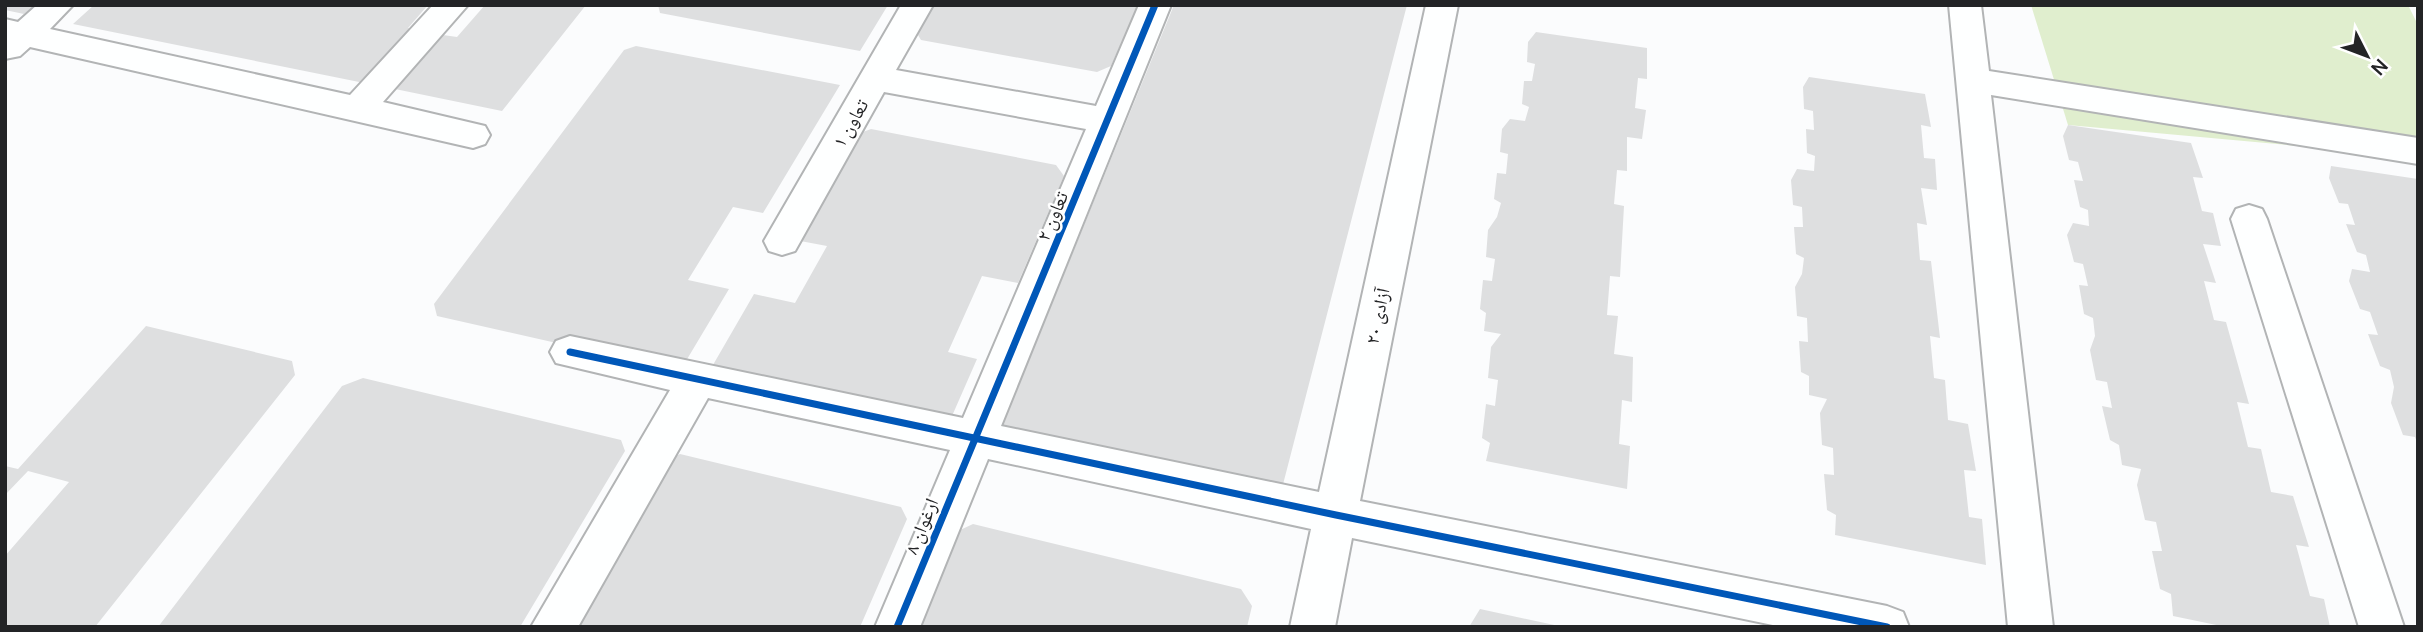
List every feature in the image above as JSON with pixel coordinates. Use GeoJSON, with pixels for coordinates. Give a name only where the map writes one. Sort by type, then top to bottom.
{"type":"FeatureCollection","features":[{"type":"Feature","properties":{"kind":"street"},"geometry":{"type":"LineString","coordinates":[[11,38],[57,5]]}},
{"type":"Feature","properties":{"kind":"street"},"geometry":{"type":"LineString","coordinates":[[357,109],[452,5]]}},
{"type":"Feature","properties":{"kind":"street","name":"تعاون ۱"},"geometry":{"type":"LineString","coordinates":[[782,241],[917,5]]}},
{"type":"Feature","properties":{"kind":"street","name":"تعاون ۲"},"geometry":{"type":"LineString","coordinates":[[975,438],[1155,5]]}},
{"type":"Feature","properties":{"kind":"street","name":"آزادی ۲۰"},"geometry":{"type":"LineString","coordinates":[[1312,627],[1442,5]]}},
{"type":"Feature","properties":{"kind":"street"},"geometry":{"type":"LineString","coordinates":[[1965,5],[2031,627]]}},
{"type":"Feature","properties":{"kind":"street"},"geometry":{"type":"LineString","coordinates":[[11,38],[473,135]]}},
{"type":"Feature","properties":{"kind":"street"},"geometry":{"type":"LineString","coordinates":[[875,78],[1109,121]]}},
{"type":"Feature","properties":{"kind":"street"},"geometry":{"type":"LineString","coordinates":[[1973,80],[2418,151]]}},
{"type":"Feature","properties":{"kind":"street"},"geometry":{"type":"LineString","coordinates":[[2249,219],[2382,627]]}},
{"type":"Feature","properties":{"kind":"street"},"geometry":{"type":"LineString","coordinates":[[570,352],[1336,515],[1888,627]]}},
{"type":"Feature","properties":{"kind":"street"},"geometry":{"type":"LineString","coordinates":[[553,627],[697,380]]}},
{"type":"Feature","properties":{"kind":"street","name":"ارغوان ۸"},"geometry":{"type":"LineString","coordinates":[[897,627],[975,438]]}},
{"type":"Feature","properties":{"kind":"green space"},"geometry":{"type":"Polygon","coordinates":[[[2031,5],[2408,5],[2418,25],[2418,157],[2068,125],[2031,5]]]}},
{"type":"Feature","properties":{"kind":"building"},"geometry":{"type":"Polygon","coordinates":[[[5,5],[35,5],[24,14],[5,10],[5,5]]]}},
{"type":"Feature","properties":{"kind":"building"},"geometry":{"type":"Polygon","coordinates":[[[94,5],[428,5],[408,28],[422,31],[374,85],[73,24],[94,5]]]}},
{"type":"Feature","properties":{"kind":"building"},"geometry":{"type":"Polygon","coordinates":[[[485,5],[586,5],[502,111],[395,89],[443,35],[457,37],[485,5]]]}},
{"type":"Feature","properties":{"kind":"building"},"geometry":{"type":"Polygon","coordinates":[[[658,5],[888,5],[860,51],[660,13],[658,5]]]}},
{"type":"Feature","properties":{"kind":"building"},"geometry":{"type":"Polygon","coordinates":[[[929,5],[1138,5],[1111,66],[1097,72],[921,40],[915,30],[929,5]]]}},
{"type":"Feature","properties":{"kind":"building"},"geometry":{"type":"Polygon","coordinates":[[[1174,5],[1407,5],[1280,496],[973,439],[1005,364],[1025,369],[1174,5]]]}},
{"type":"Feature","properties":{"kind":"building"},"geometry":{"type":"Polygon","coordinates":[[[1536,32],[1647,48],[1647,79],[1638,78],[1635,108],[1646,110],[1642,139],[1627,137],[1627,171],[1617,170],[1614,204],[1624,206],[1620,277],[1610,276],[1607,315],[1618,316],[1614,354],[1633,357],[1632,402],[1622,400],[1619,444],[1630,446],[1627,489],[1486,461],[1490,443],[1482,438],[1486,404],[1495,406],[1498,380],[1488,378],[1491,347],[1501,334],[1484,331],[1486,313],[1480,309],[1483,280],[1492,281],[1495,259],[1486,257],[1488,230],[1497,217],[1501,203],[1494,199],[1497,173],[1506,174],[1508,154],[1500,152],[1502,129],[1510,119],[1525,121],[1529,107],[1522,104],[1524,81],[1532,81],[1535,64],[1527,62],[1528,42],[1536,32]]]}},
{"type":"Feature","properties":{"kind":"building"},"geometry":{"type":"Polygon","coordinates":[[[636,46],[840,85],[763,213],[733,207],[688,280],[729,289],[680,371],[437,316],[434,304],[624,50],[636,46]]]}},
{"type":"Feature","properties":{"kind":"building"},"geometry":{"type":"Polygon","coordinates":[[[1809,77],[1925,94],[1931,127],[1921,125],[1924,158],[1935,159],[1937,190],[1921,188],[1927,225],[1917,223],[1920,260],[1931,261],[1940,338],[1930,336],[1934,378],[1945,380],[1948,420],[1968,424],[1976,471],[1964,470],[1969,517],[1982,519],[1986,565],[1835,535],[1836,515],[1827,510],[1824,474],[1834,475],[1833,448],[1822,445],[1820,413],[1827,399],[1809,395],[1809,376],[1801,372],[1799,341],[1808,342],[1807,318],[1797,316],[1795,287],[1802,274],[1804,258],[1796,254],[1794,227],[1803,227],[1802,207],[1793,205],[1791,180],[1797,169],[1814,171],[1815,156],[1807,153],[1806,129],[1814,130],[1813,111],[1804,109],[1803,87],[1809,77]]]}},
{"type":"Feature","properties":{"kind":"building"},"geometry":{"type":"Polygon","coordinates":[[[2068,125],[2191,143],[2203,178],[2193,177],[2202,211],[2213,213],[2221,246],[2203,244],[2216,283],[2204,281],[2214,320],[2226,322],[2249,404],[2237,402],[2248,447],[2261,449],[2271,492],[2293,496],[2309,547],[2296,545],[2310,596],[2324,599],[2330,627],[2226,627],[2173,616],[2171,594],[2160,589],[2152,551],[2162,551],[2156,522],[2145,520],[2137,485],[2141,469],[2122,465],[2119,445],[2110,440],[2102,406],[2112,408],[2107,382],[2096,380],[2090,350],[2095,336],[2093,318],[2084,314],[2079,285],[2088,286],[2083,264],[2074,262],[2067,235],[2073,223],[2089,226],[2088,210],[2080,207],[2074,180],[2083,181],[2078,162],[2069,160],[2063,136],[2068,125]]]}},
{"type":"Feature","properties":{"kind":"building"},"geometry":{"type":"Polygon","coordinates":[[[871,129],[1056,165],[1064,176],[1018,283],[982,276],[948,352],[977,359],[945,432],[706,377],[754,294],[795,303],[827,246],[795,240],[855,135],[871,129]]]}},
{"type":"Feature","properties":{"kind":"building"},"geometry":{"type":"Polygon","coordinates":[[[2331,166],[2418,179],[2418,445],[2415,437],[2403,435],[2391,403],[2394,387],[2390,370],[2380,366],[2368,334],[2378,335],[2370,312],[2360,309],[2349,281],[2352,269],[2370,272],[2366,255],[2357,252],[2346,224],[2355,225],[2348,204],[2339,203],[2329,178],[2331,166]]]}},
{"type":"Feature","properties":{"kind":"building"},"geometry":{"type":"Polygon","coordinates":[[[146,326],[292,361],[295,375],[95,627],[5,627],[5,556],[69,482],[28,471],[5,495],[5,466],[18,469],[146,326]]]}},
{"type":"Feature","properties":{"kind":"building"},"geometry":{"type":"Polygon","coordinates":[[[363,378],[621,440],[625,451],[520,627],[158,627],[342,386],[363,378]]]}},
{"type":"Feature","properties":{"kind":"building"},"geometry":{"type":"Polygon","coordinates":[[[680,454],[901,507],[907,519],[860,627],[578,627],[626,530],[666,461],[680,454]]]}},
{"type":"Feature","properties":{"kind":"building"},"geometry":{"type":"Polygon","coordinates":[[[973,524],[1241,589],[1252,606],[1247,627],[921,627],[958,531],[973,524]]]}},
{"type":"Feature","properties":{"kind":"building"},"geometry":{"type":"Polygon","coordinates":[[[1480,609],[1559,626],[1559,627],[1469,627],[1480,609]]]}},
{"type":"Feature","properties":{"kind":"cycle path"},"geometry":{"type":"LineString","coordinates":[[897,627],[1155,5]]}},
{"type":"Feature","properties":{"kind":"cycle path"},"geometry":{"type":"LineString","coordinates":[[570,352],[1336,515],[1887,627]]}}]}
